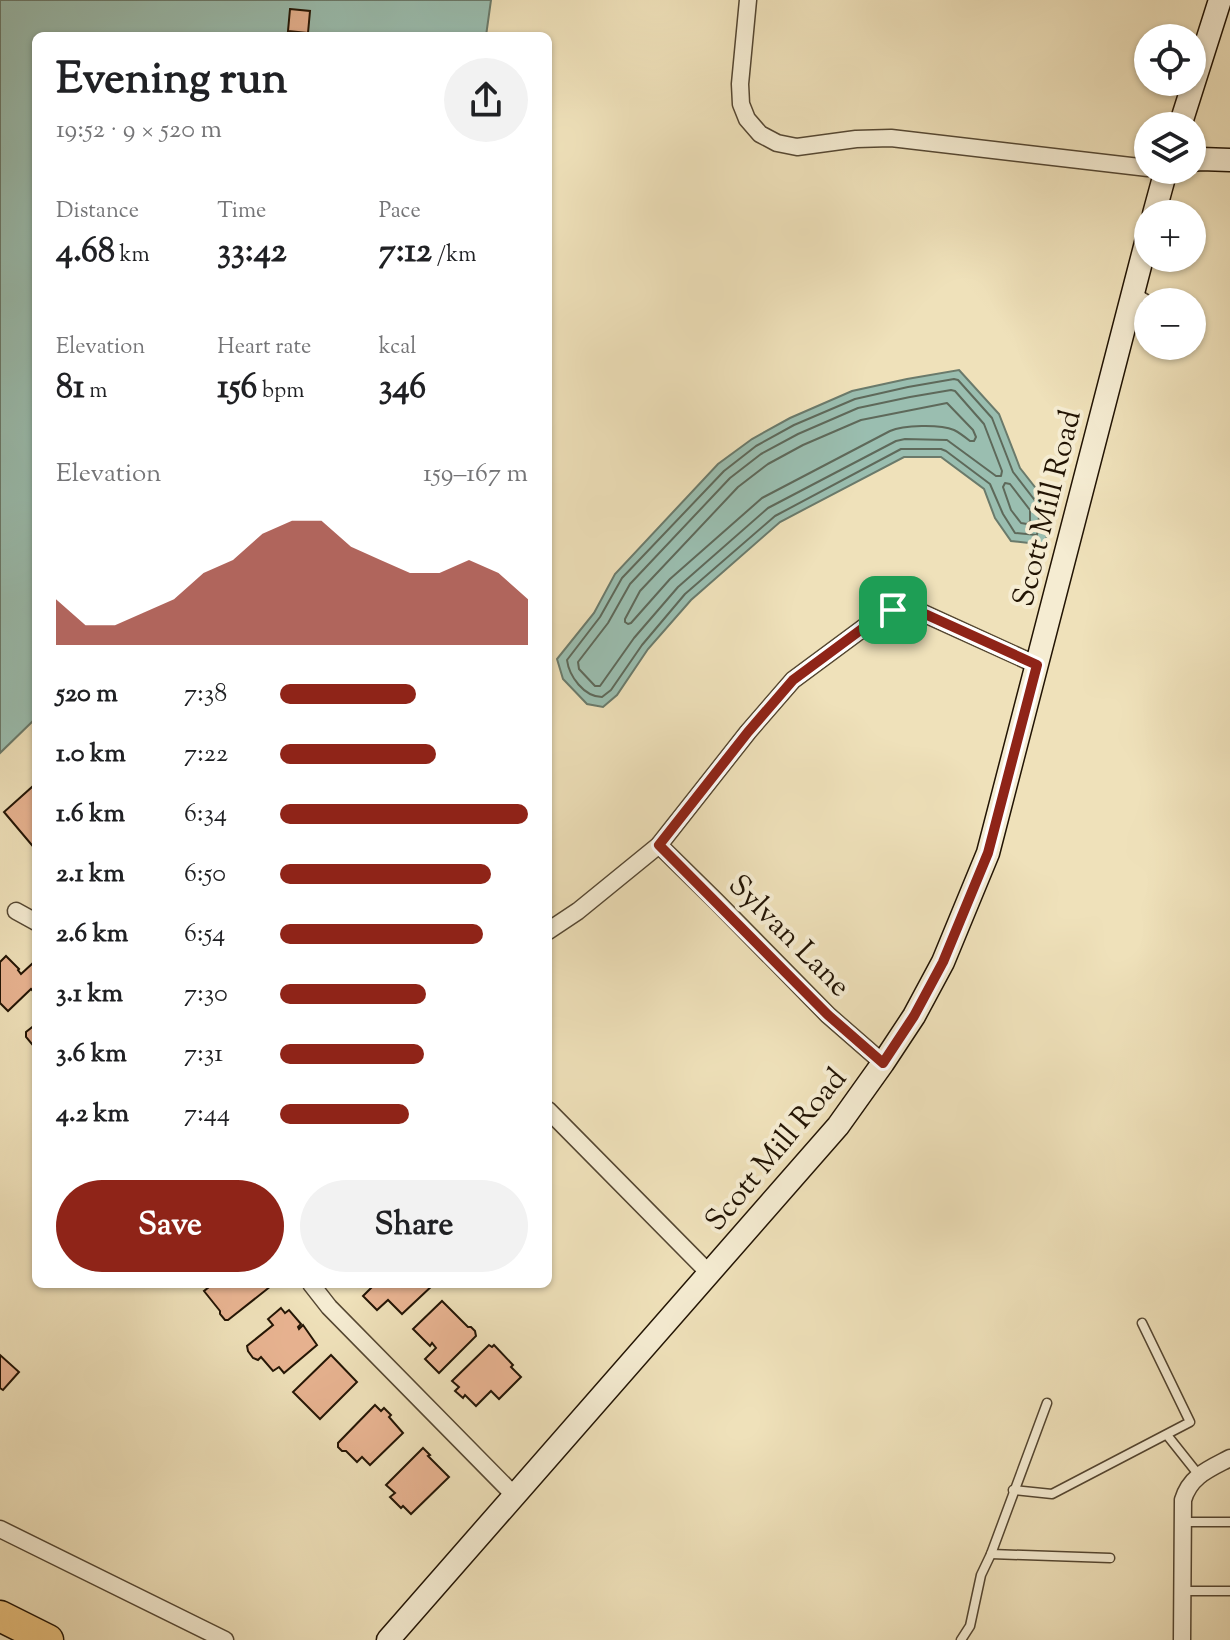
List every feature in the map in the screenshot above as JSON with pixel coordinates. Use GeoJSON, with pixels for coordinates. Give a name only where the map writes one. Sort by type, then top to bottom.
{"type":"FeatureCollection","features":[{"type":"Feature","properties":{"kind":"highway"},"geometry":{"type":"LineString","coordinates":[[0,1616],[48,1640]]}},
{"type":"Feature","properties":{"kind":"street"},"geometry":{"type":"LineString","coordinates":[[748,0],[741,104],[747,119],[760,134],[777,143],[797,147],[891,138],[1134,166]]}},
{"type":"Feature","properties":{"kind":"street"},"geometry":{"type":"LineString","coordinates":[[1184,112],[1220,0]]}},
{"type":"Feature","properties":{"kind":"street"},"geometry":{"type":"LineString","coordinates":[[1206,159],[1230,160]]}},
{"type":"Feature","properties":{"kind":"street","name":"Scott Mill Road"},"geometry":{"type":"LineString","coordinates":[[388,1640],[838,1126],[914,1016],[943,962],[988,853],[1037,665],[1134,324]]}},
{"type":"Feature","properties":{"kind":"street"},"geometry":{"type":"LineString","coordinates":[[552,928],[659,845],[793,680],[870,623],[893,610],[914,609],[1037,665]]}},
{"type":"Feature","properties":{"kind":"street","name":"Sylvan Lane"},"geometry":{"type":"LineString","coordinates":[[659,845],[828,1015],[883,1063]]}},
{"type":"Feature","properties":{"kind":"street"},"geometry":{"type":"LineString","coordinates":[[16,911],[32,920]]}},
{"type":"Feature","properties":{"kind":"street"},"geometry":{"type":"LineString","coordinates":[[552,1114],[710,1274]]}},
{"type":"Feature","properties":{"kind":"street"},"geometry":{"type":"LineString","coordinates":[[314,1288],[329,1307],[515,1496]]}},
{"type":"Feature","properties":{"kind":"street"},"geometry":{"type":"LineString","coordinates":[[1182,1640],[1183,1500],[1198,1474],[1230,1458]]}},
{"type":"Feature","properties":{"kind":"street"},"geometry":{"type":"LineString","coordinates":[[0,1529],[225,1640]]}},
{"type":"Feature","properties":{"kind":"lane"},"geometry":{"type":"LineString","coordinates":[[1013,1490],[1052,1494],[1190,1422],[1142,1323]]}},
{"type":"Feature","properties":{"kind":"lane"},"geometry":{"type":"LineString","coordinates":[[961,1640],[970,1626],[981,1575],[1047,1403]]}},
{"type":"Feature","properties":{"kind":"lane"},"geometry":{"type":"LineString","coordinates":[[1167,1435],[1198,1474]]}},
{"type":"Feature","properties":{"kind":"lane"},"geometry":{"type":"LineString","coordinates":[[1183,1522],[1230,1522]]}},
{"type":"Feature","properties":{"kind":"lane"},"geometry":{"type":"LineString","coordinates":[[991,1554],[1110,1558]]}},
{"type":"Feature","properties":{"kind":"lane"},"geometry":{"type":"LineString","coordinates":[[1183,1591],[1230,1591]]}},
{"type":"Feature","properties":{"kind":"water"},"geometry":{"type":"Polygon","coordinates":[[[0,0],[491,0],[487,32],[32,32],[32,722],[0,753],[0,0]]]}},
{"type":"Feature","properties":{"kind":"water"},"geometry":{"type":"Polygon","coordinates":[[[959,370],[999,414],[1020,468],[1049,505],[1046,545],[1011,541],[995,518],[984,489],[941,457],[904,457],[780,522],[691,600],[648,649],[617,695],[603,707],[587,704],[563,679],[557,659],[594,613],[615,574],[718,464],[752,439],[790,418],[852,391],[959,370]]]}},
{"type":"Feature","properties":{"kind":"building"},"geometry":{"type":"Polygon","coordinates":[[[290,9],[310,11],[308,32],[288,31],[290,9]]]}},
{"type":"Feature","properties":{"kind":"building"},"geometry":{"type":"Polygon","coordinates":[[[32,787],[32,845],[4,812],[32,787]]]}},
{"type":"Feature","properties":{"kind":"building"},"geometry":{"type":"Polygon","coordinates":[[[6,956],[21,974],[32,964],[32,990],[8,1011],[0,1003],[0,962],[6,956]]]}},
{"type":"Feature","properties":{"kind":"building"},"geometry":{"type":"Polygon","coordinates":[[[32,1027],[32,1044],[26,1037],[26,1032],[32,1027]]]}},
{"type":"Feature","properties":{"kind":"building"},"geometry":{"type":"Polygon","coordinates":[[[208,1288],[268,1288],[228,1320],[204,1291],[208,1288]]]}},
{"type":"Feature","properties":{"kind":"building"},"geometry":{"type":"Polygon","coordinates":[[[371,1288],[430,1288],[402,1314],[388,1300],[377,1310],[363,1296],[371,1288]]]}},
{"type":"Feature","properties":{"kind":"building"},"geometry":{"type":"Polygon","coordinates":[[[442,1301],[475,1331],[476,1336],[439,1373],[425,1359],[436,1348],[413,1329],[442,1301]]]}},
{"type":"Feature","properties":{"kind":"building"},"geometry":{"type":"Polygon","coordinates":[[[281,1308],[285,1313],[289,1310],[301,1324],[299,1329],[303,1325],[317,1345],[284,1373],[279,1367],[273,1371],[261,1357],[258,1360],[253,1358],[247,1346],[273,1325],[268,1319],[281,1308]]]}},
{"type":"Feature","properties":{"kind":"building"},"geometry":{"type":"Polygon","coordinates":[[[489,1345],[494,1345],[521,1377],[499,1399],[491,1391],[476,1406],[465,1395],[463,1398],[455,1391],[459,1387],[452,1381],[489,1345]]]}},
{"type":"Feature","properties":{"kind":"building"},"geometry":{"type":"Polygon","coordinates":[[[0,1355],[19,1372],[3,1390],[0,1388],[0,1355]]]}},
{"type":"Feature","properties":{"kind":"building"},"geometry":{"type":"Polygon","coordinates":[[[331,1355],[357,1382],[320,1419],[293,1392],[331,1355]]]}},
{"type":"Feature","properties":{"kind":"building"},"geometry":{"type":"Polygon","coordinates":[[[375,1405],[391,1415],[389,1417],[403,1433],[370,1465],[362,1457],[357,1462],[338,1447],[338,1443],[375,1405]]]}},
{"type":"Feature","properties":{"kind":"building"},"geometry":{"type":"Polygon","coordinates":[[[423,1448],[449,1477],[411,1514],[390,1497],[395,1493],[386,1485],[423,1448]]]}},
{"type":"Feature","properties":{"kind":"route"},"geometry":{"type":"LineString","coordinates":[[914,609],[1037,665],[988,853],[943,962],[914,1016],[883,1063],[828,1015],[659,845],[793,680],[870,623],[893,610],[914,609]]}}]}
